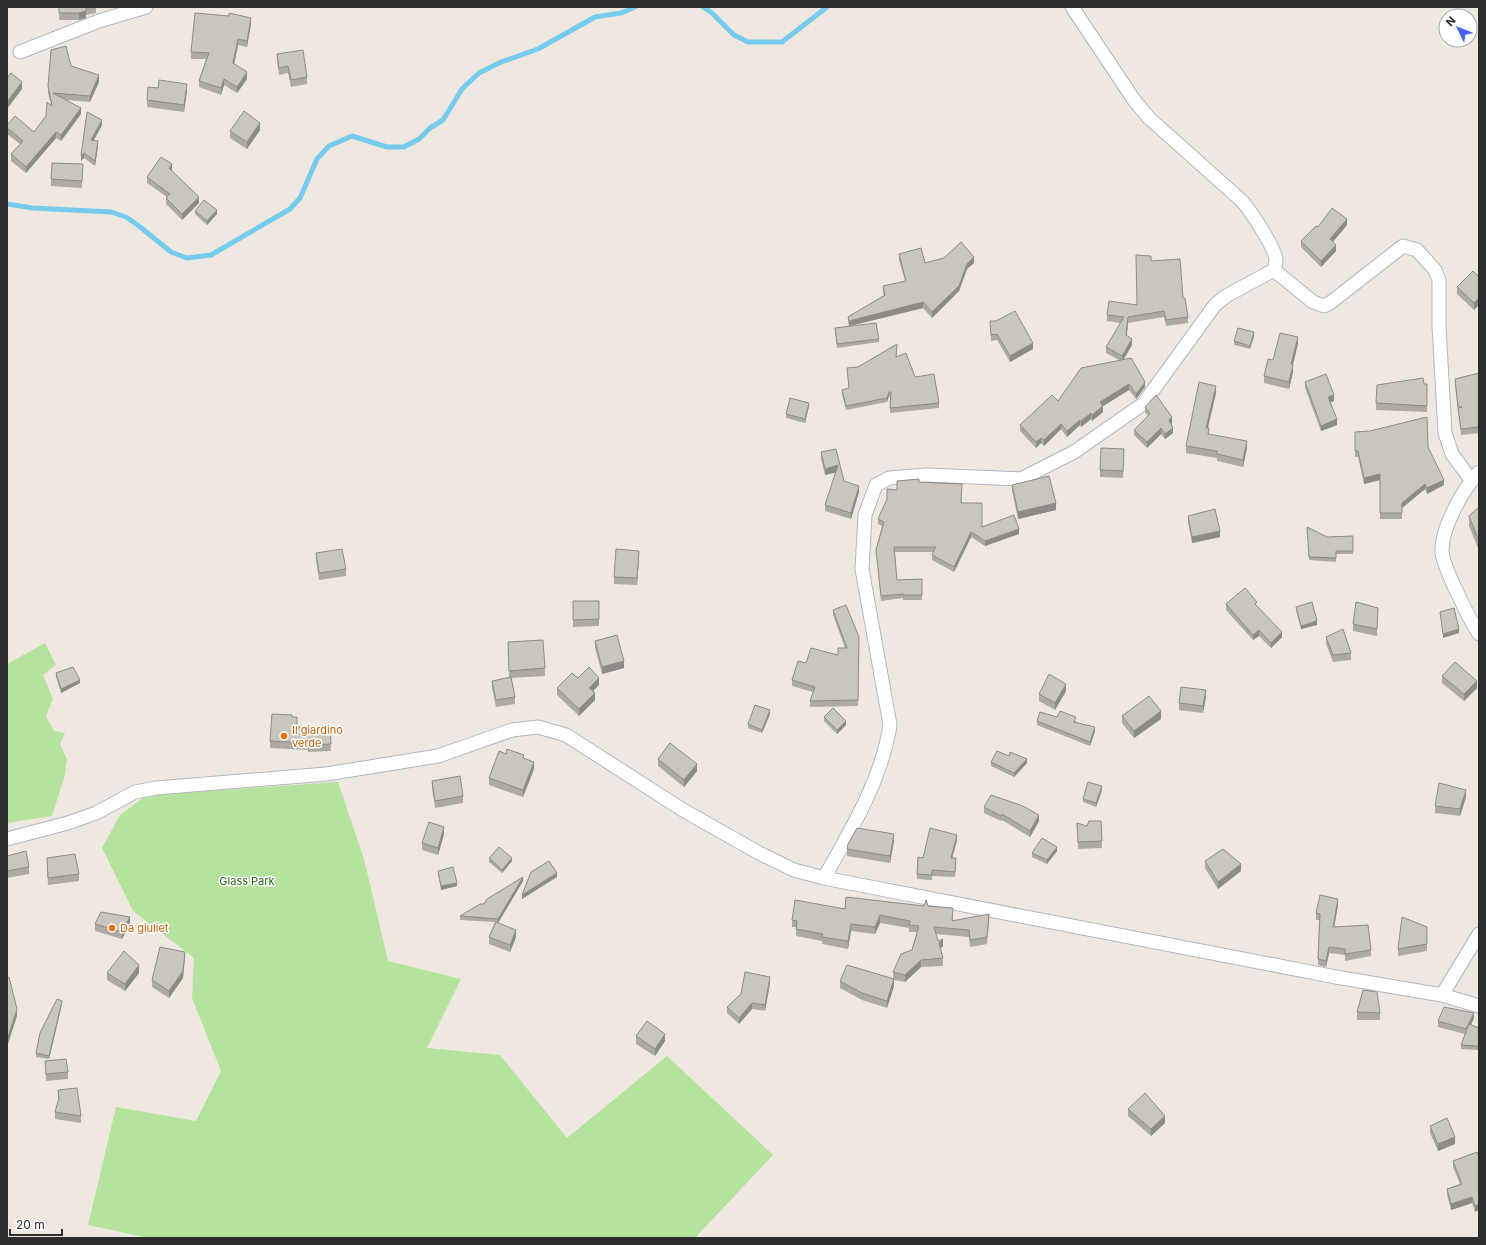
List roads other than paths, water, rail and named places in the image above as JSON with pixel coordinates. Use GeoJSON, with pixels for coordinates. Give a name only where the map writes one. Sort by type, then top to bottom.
{"type":"FeatureCollection","features":[{"type":"Feature","properties":{"kind":"street"},"geometry":{"type":"LineString","coordinates":[[20,52],[99,21],[146,7]]}},
{"type":"Feature","properties":{"kind":"street"},"geometry":{"type":"LineString","coordinates":[[1072,7],[1134,100],[1149,118],[1227,186],[1249,210],[1274,252],[1276,260],[1274,270]]}},
{"type":"Feature","properties":{"kind":"street"},"geometry":{"type":"LineString","coordinates":[[1274,270],[1313,302],[1324,306],[1402,246],[1417,250],[1435,270],[1439,280],[1439,326],[1445,433],[1452,454],[1475,476],[1458,502],[1448,525],[1442,554],[1455,586],[1479,634]]}},
{"type":"Feature","properties":{"kind":"street"},"geometry":{"type":"LineString","coordinates":[[824,878],[846,839],[876,775],[886,746],[890,725],[862,569],[865,515],[876,485],[889,478],[927,475],[1020,479],[1074,452],[1143,404],[1215,305],[1226,296],[1274,270]]}},
{"type":"Feature","properties":{"kind":"street"},"geometry":{"type":"LineString","coordinates":[[7,838],[68,823],[96,813],[135,792],[156,788],[326,774],[423,758],[461,749],[512,730],[538,727],[566,735],[683,810],[759,854],[794,870],[824,878],[1336,977],[1442,995],[1479,1006]]}},
{"type":"Feature","properties":{"kind":"street"},"geometry":{"type":"LineString","coordinates":[[1442,995],[1479,934]]}},
{"type":"Feature","properties":{"kind":"waterway"},"geometry":{"type":"LineString","coordinates":[[7,204],[33,208],[111,212],[126,217],[171,252],[187,258],[211,255],[290,209],[300,198],[317,159],[329,146],[352,136],[387,147],[404,147],[419,139],[430,128],[443,120],[462,89],[479,73],[501,62],[538,49],[595,17],[621,13],[635,7]]}},
{"type":"Feature","properties":{"kind":"waterway"},"geometry":{"type":"LineString","coordinates":[[703,7],[712,13],[734,35],[748,42],[782,42],[827,7]]}},
{"type":"Feature","properties":{"kind":"place","name":"Il giardino verde"},"geometry":{"type":"Point","coordinates":[284,736]}},
{"type":"Feature","properties":{"kind":"place","name":"Da giuliet"},"geometry":{"type":"Point","coordinates":[112,928]}},
{"type":"Feature","properties":{"kind":"park label","name":"Glass Park"},"geometry":{"type":"Point","coordinates":[247,881]}}]}
